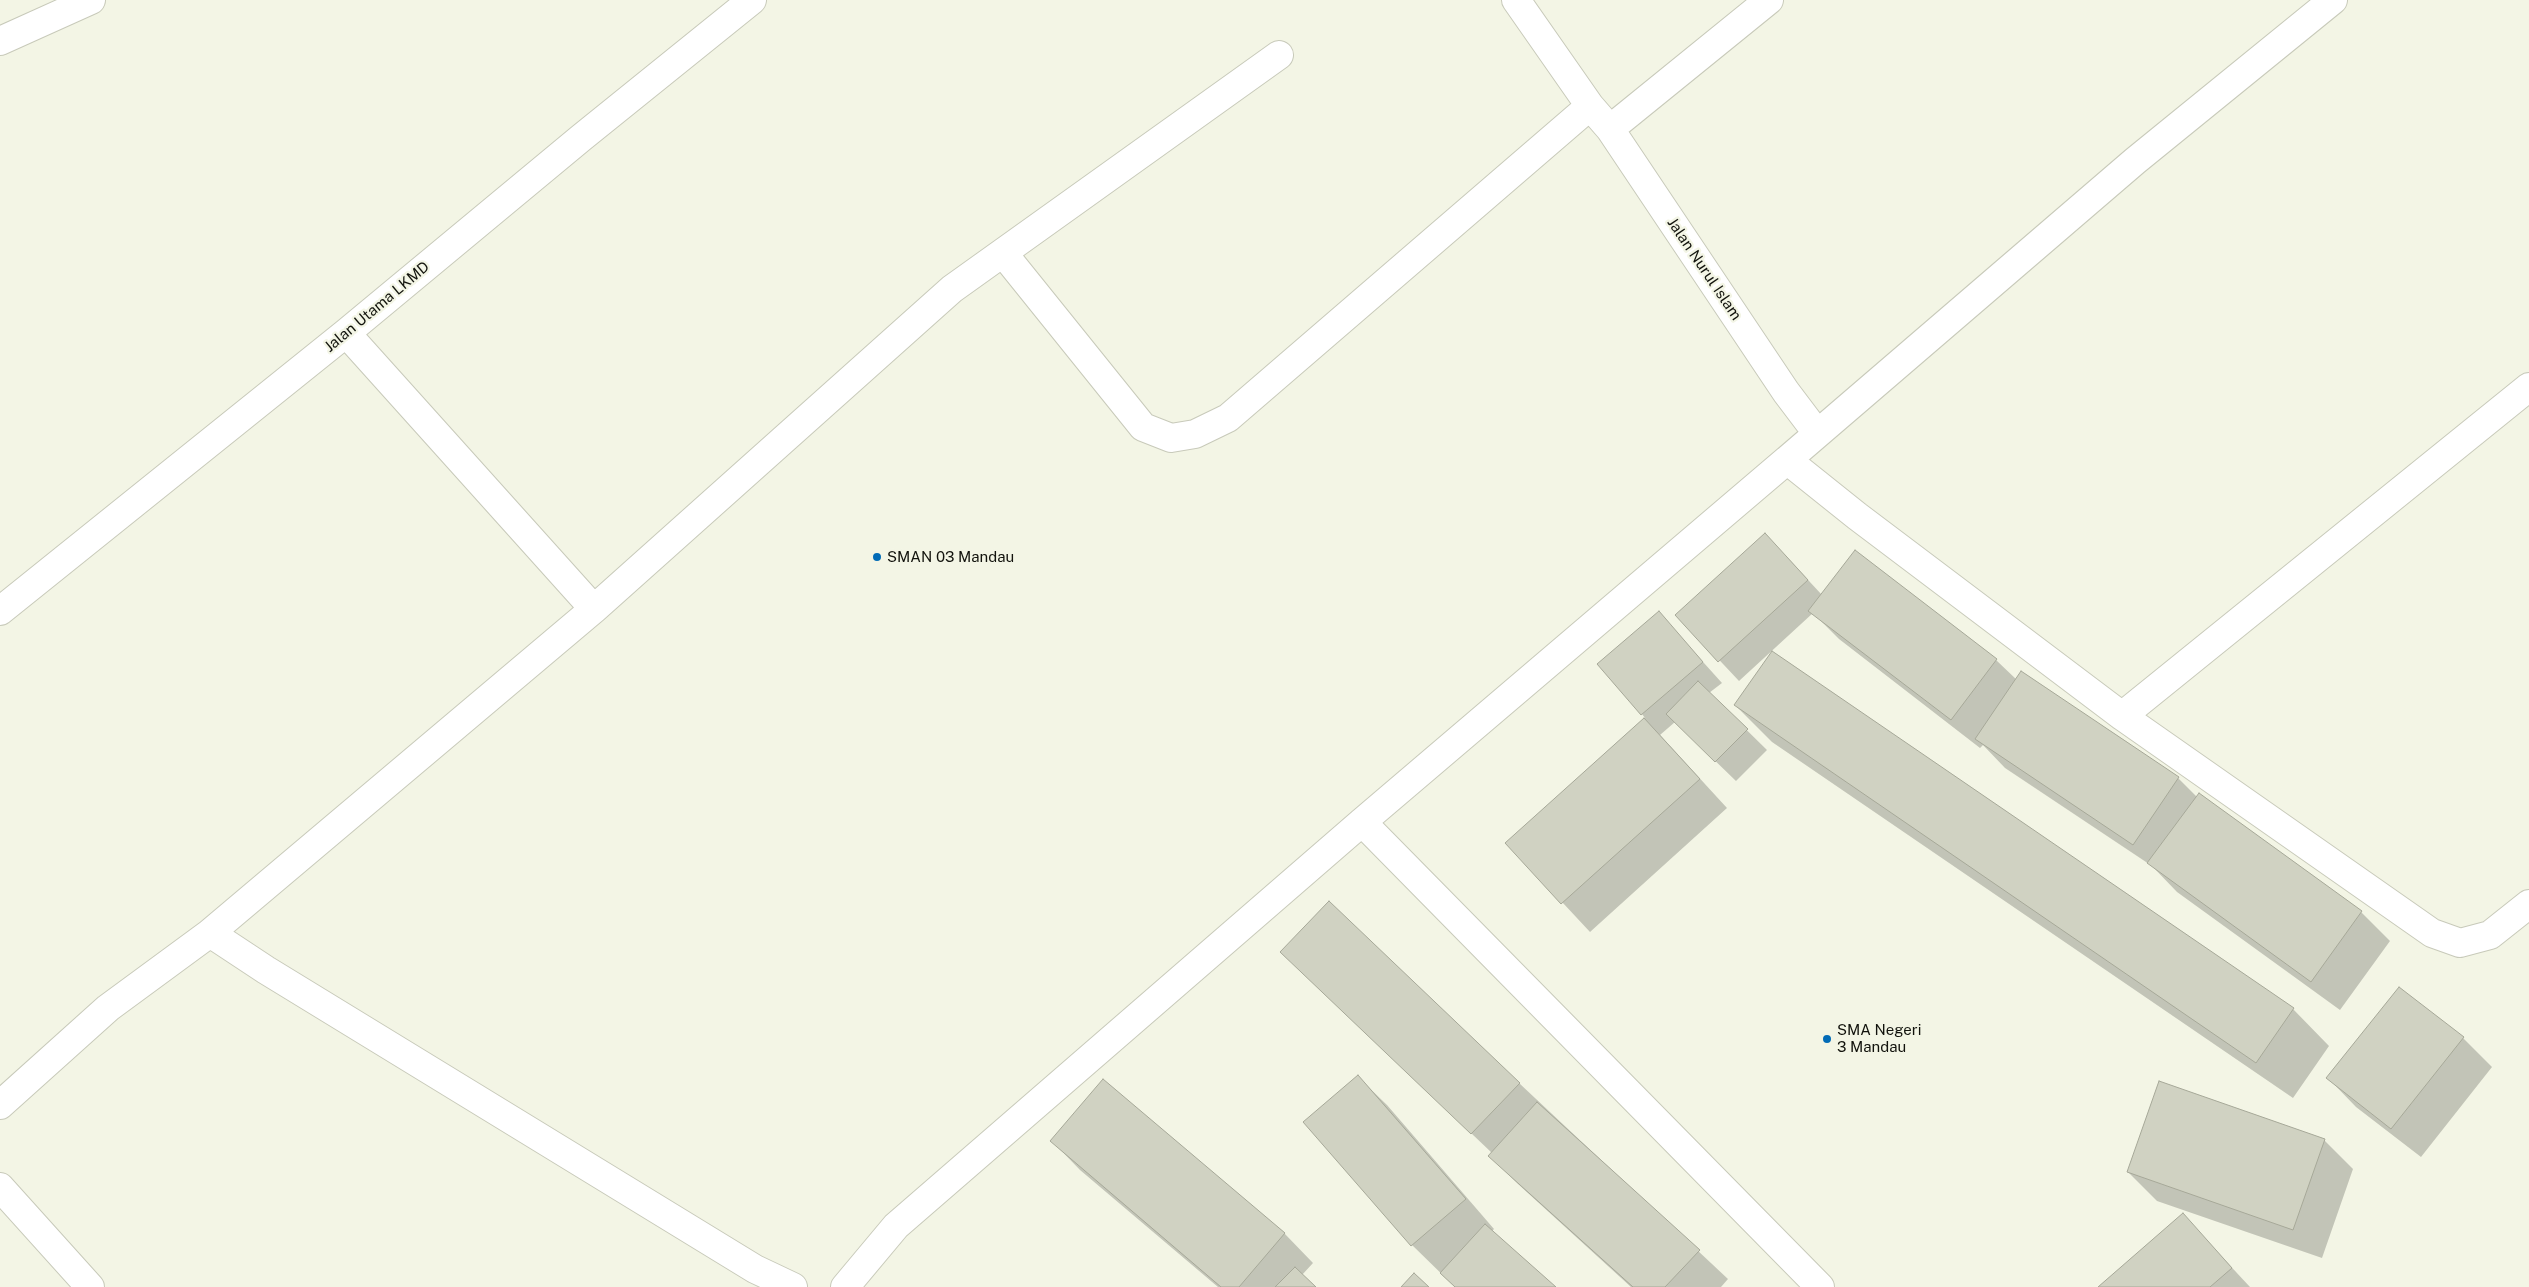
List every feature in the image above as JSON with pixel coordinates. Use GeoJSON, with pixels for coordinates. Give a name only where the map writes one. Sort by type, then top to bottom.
{"type":"FeatureCollection","features":[{"type":"Feature","properties":{"kind":"street"},"geometry":{"type":"LineString","coordinates":[[0,41],[91,0]]}},
{"type":"Feature","properties":{"kind":"street","name":"Jalan Utama LKMD"},"geometry":{"type":"LineString","coordinates":[[0,611],[346,333],[581,138],[752,0]]}},
{"type":"Feature","properties":{"kind":"street","name":"Jalan Nurul Islam"},"geometry":{"type":"LineString","coordinates":[[1516,0],[1590,106],[1610,129],[1786,392],[1817,433]]}},
{"type":"Feature","properties":{"kind":"street"},"geometry":{"type":"LineString","coordinates":[[1610,129],[1769,0]]}},
{"type":"Feature","properties":{"kind":"street"},"geometry":{"type":"LineString","coordinates":[[845,1287],[896,1226],[1362,822],[2135,161],[2333,0]]}},
{"type":"Feature","properties":{"kind":"street"},"geometry":{"type":"LineString","coordinates":[[0,1105],[108,1008],[210,933],[594,609],[952,289],[1279,56]]}},
{"type":"Feature","properties":{"kind":"street"},"geometry":{"type":"LineString","coordinates":[[1003,254],[1143,427],[1171,438],[1195,434],[1228,418],[1590,106]]}},
{"type":"Feature","properties":{"kind":"street"},"geometry":{"type":"LineString","coordinates":[[346,333],[594,609]]}},
{"type":"Feature","properties":{"kind":"street"},"geometry":{"type":"LineString","coordinates":[[2122,716],[2529,387]]}},
{"type":"Feature","properties":{"kind":"street"},"geometry":{"type":"LineString","coordinates":[[1787,460],[1856,516],[2122,716],[2432,933],[2460,943],[2490,935],[2529,904]]}},
{"type":"Feature","properties":{"kind":"street"},"geometry":{"type":"LineString","coordinates":[[1362,822],[1820,1287]]}},
{"type":"Feature","properties":{"kind":"street"},"geometry":{"type":"LineString","coordinates":[[210,933],[266,970],[738,1259],[793,1287]]}},
{"type":"Feature","properties":{"kind":"street"},"geometry":{"type":"LineString","coordinates":[[0,1187],[90,1287]]}},
{"type":"Feature","properties":{"kind":"building"},"geometry":{"type":"Polygon","coordinates":[[[1765,533],[1808,580],[1718,662],[1675,615],[1765,533]]]}},
{"type":"Feature","properties":{"kind":"building"},"geometry":{"type":"Polygon","coordinates":[[[1855,550],[1997,659],[1951,720],[1808,611],[1855,550]]]}},
{"type":"Feature","properties":{"kind":"building"},"geometry":{"type":"Polygon","coordinates":[[[1659,611],[1703,662],[1641,715],[1597,664],[1659,611]]]}},
{"type":"Feature","properties":{"kind":"building"},"geometry":{"type":"Polygon","coordinates":[[[1772,651],[2294,1008],[2256,1063],[1734,705],[1772,651]]]}},
{"type":"Feature","properties":{"kind":"building"},"geometry":{"type":"Polygon","coordinates":[[[2021,671],[2179,777],[2133,845],[1975,739],[2021,671]]]}},
{"type":"Feature","properties":{"kind":"building"},"geometry":{"type":"Polygon","coordinates":[[[1698,681],[1748,729],[1715,762],[1666,714],[1698,681]]]}},
{"type":"Feature","properties":{"kind":"building"},"geometry":{"type":"Polygon","coordinates":[[[1644,718],[1700,779],[1561,904],[1505,843],[1644,718]]]}},
{"type":"Feature","properties":{"kind":"building"},"geometry":{"type":"Polygon","coordinates":[[[2199,793],[2362,911],[2311,982],[2147,863],[2199,793]]]}},
{"type":"Feature","properties":{"kind":"building"},"geometry":{"type":"Polygon","coordinates":[[[1329,901],[1520,1083],[1471,1134],[1280,952],[1329,901]]]}},
{"type":"Feature","properties":{"kind":"building"},"geometry":{"type":"Polygon","coordinates":[[[2399,987],[2464,1037],[2391,1129],[2326,1078],[2399,987]]]}},
{"type":"Feature","properties":{"kind":"building"},"geometry":{"type":"Polygon","coordinates":[[[1358,1075],[1466,1199],[1411,1246],[1303,1122],[1358,1075]]]}},
{"type":"Feature","properties":{"kind":"building"},"geometry":{"type":"Polygon","coordinates":[[[1103,1079],[1285,1233],[1239,1287],[1221,1287],[1050,1141],[1103,1079]]]}},
{"type":"Feature","properties":{"kind":"building"},"geometry":{"type":"Polygon","coordinates":[[[2159,1081],[2325,1139],[2293,1230],[2127,1172],[2159,1081]]]}},
{"type":"Feature","properties":{"kind":"building"},"geometry":{"type":"Polygon","coordinates":[[[1537,1102],[1700,1250],[1665,1287],[1633,1287],[1488,1156],[1537,1102]]]}},
{"type":"Feature","properties":{"kind":"building"},"geometry":{"type":"Polygon","coordinates":[[[2183,1213],[2232,1268],[2210,1287],[2098,1287],[2183,1213]]]}},
{"type":"Feature","properties":{"kind":"building"},"geometry":{"type":"Polygon","coordinates":[[[1485,1224],[1556,1287],[1455,1287],[1440,1273],[1485,1224]]]}},
{"type":"Feature","properties":{"kind":"building"},"geometry":{"type":"Polygon","coordinates":[[[1295,1267],[1316,1287],[1275,1287],[1295,1267]]]}},
{"type":"Feature","properties":{"kind":"building"},"geometry":{"type":"Polygon","coordinates":[[[1414,1273],[1429,1287],[1401,1287],[1414,1273]]]}},
{"type":"Feature","properties":{"kind":"place","name":"SMAN 03 Mandau"},"geometry":{"type":"Point","coordinates":[877,557]}},
{"type":"Feature","properties":{"kind":"place","name":"SMA Negeri 3 Mandau"},"geometry":{"type":"Point","coordinates":[1827,1039]}}]}
